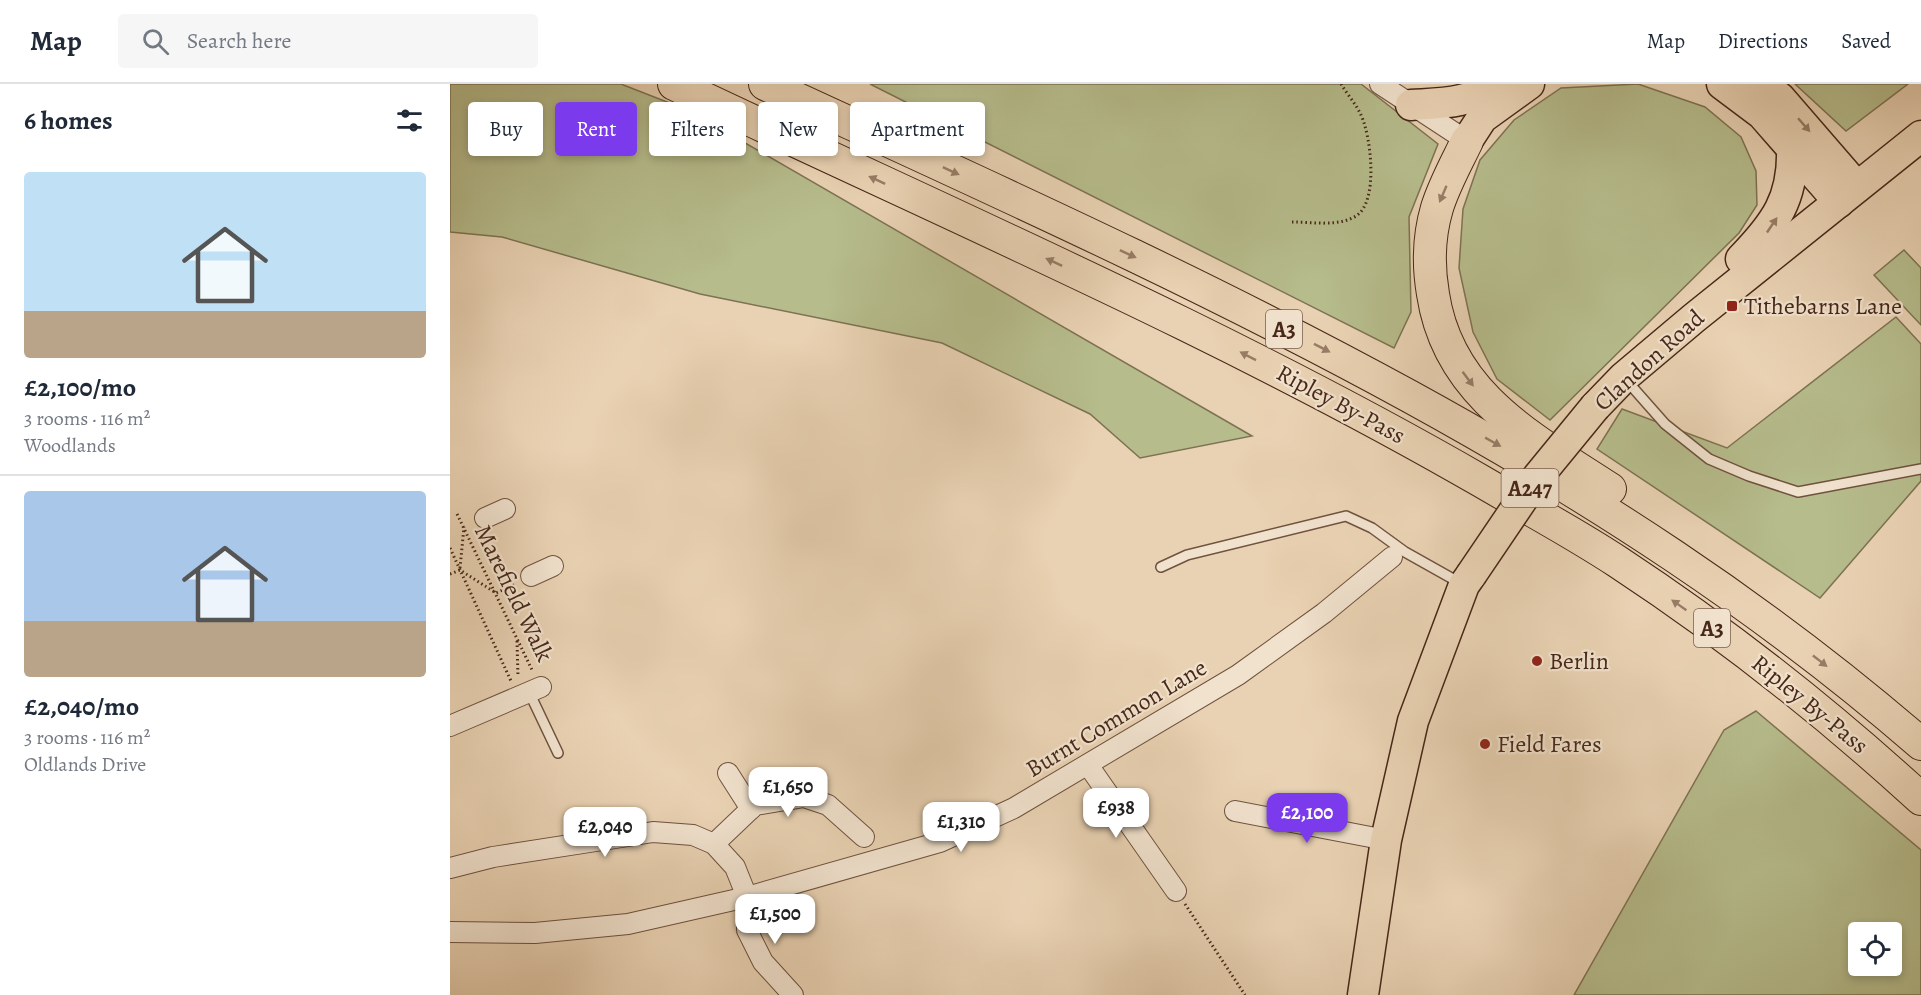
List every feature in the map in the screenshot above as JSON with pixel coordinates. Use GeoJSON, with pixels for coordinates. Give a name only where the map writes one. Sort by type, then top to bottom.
{"type":"FeatureCollection","features":[{"type":"Feature","properties":{"kind":"highway","name":"Ripley By-Pass"},"geometry":{"type":"LineString","coordinates":[[674,84],[1128,296],[1396,432],[1551,520],[1619,563],[1750,655],[1822,712],[1921,799]]}},
{"type":"Feature","properties":{"kind":"highway","name":"Ripley By-Pass"},"geometry":{"type":"LineString","coordinates":[[765,84],[1326,350],[1505,449],[1641,532],[1774,625],[1848,682],[1921,744]]}},
{"type":"Feature","properties":{"kind":"highway"},"geometry":{"type":"LineString","coordinates":[[1467,141],[1438,207],[1431,240],[1430,276],[1436,314],[1444,339],[1459,366],[1485,398],[1529,436],[1684,536],[1727,573],[1774,625]]}},
{"type":"Feature","properties":{"kind":"main road"},"geometry":{"type":"LineString","coordinates":[[1411,105],[1465,100],[1481,94],[1494,84]]}},
{"type":"Feature","properties":{"kind":"main road"},"geometry":{"type":"LineString","coordinates":[[1467,141],[1482,118],[1529,84]]}},
{"type":"Feature","properties":{"kind":"main road"},"geometry":{"type":"LineString","coordinates":[[1722,84],[1762,114],[1792,147],[1848,194]]}},
{"type":"Feature","properties":{"kind":"main road"},"geometry":{"type":"LineString","coordinates":[[1762,84],[1780,98],[1848,194]]}},
{"type":"Feature","properties":{"kind":"main road","name":"Clandon Road"},"geometry":{"type":"LineString","coordinates":[[1363,995],[1386,840],[1413,721],[1467,580],[1536,479],[1595,407],[1624,377],[1921,136]]}},
{"type":"Feature","properties":{"kind":"main road"},"geometry":{"type":"LineString","coordinates":[[1694,318],[1738,262],[1767,232],[1780,211],[1789,191],[1793,167],[1792,147]]}},
{"type":"Feature","properties":{"kind":"street"},"geometry":{"type":"LineString","coordinates":[[1380,84],[1467,141]]}},
{"type":"Feature","properties":{"kind":"street"},"geometry":{"type":"LineString","coordinates":[[485,518],[505,509]]}},
{"type":"Feature","properties":{"kind":"street","name":"Burnt Common Lane"},"geometry":{"type":"LineString","coordinates":[[450,932],[535,933],[628,924],[747,897],[940,842],[1014,808],[1238,675],[1399,555]]}},
{"type":"Feature","properties":{"kind":"street"},"geometry":{"type":"LineString","coordinates":[[531,576],[553,566]]}},
{"type":"Feature","properties":{"kind":"street"},"geometry":{"type":"LineString","coordinates":[[450,726],[530,692]]}},
{"type":"Feature","properties":{"kind":"street"},"geometry":{"type":"LineString","coordinates":[[1088,765],[1176,891]]}},
{"type":"Feature","properties":{"kind":"street"},"geometry":{"type":"LineString","coordinates":[[728,773],[751,809]]}},
{"type":"Feature","properties":{"kind":"street"},"geometry":{"type":"LineString","coordinates":[[714,844],[755,806],[804,797],[828,805],[864,837]]}},
{"type":"Feature","properties":{"kind":"street"},"geometry":{"type":"LineString","coordinates":[[1235,811],[1386,840]]}},
{"type":"Feature","properties":{"kind":"street"},"geometry":{"type":"LineString","coordinates":[[450,868],[493,857],[653,832],[693,835],[714,844],[735,867],[747,897],[747,930],[763,962],[793,995]]}},
{"type":"Feature","properties":{"kind":"lane"},"geometry":{"type":"LineString","coordinates":[[1624,377],[1665,424],[1709,459],[1758,480],[1798,492],[1921,469]]}},
{"type":"Feature","properties":{"kind":"lane"},"geometry":{"type":"LineString","coordinates":[[1161,567],[1187,555],[1346,516],[1372,528],[1399,555],[1467,580]]}},
{"type":"Feature","properties":{"kind":"lane"},"geometry":{"type":"LineString","coordinates":[[530,692],[558,753]]}},
{"type":"Feature","properties":{"kind":"path"},"geometry":{"type":"LineString","coordinates":[[1292,222],[1333,223],[1355,217],[1364,209],[1371,182],[1370,147],[1362,115],[1341,84]]}},
{"type":"Feature","properties":{"kind":"path","name":"Marefield Walk"},"geometry":{"type":"LineString","coordinates":[[457,514],[517,639],[530,692]]}},
{"type":"Feature","properties":{"kind":"path"},"geometry":{"type":"LineString","coordinates":[[460,570],[464,526]]}},
{"type":"Feature","properties":{"kind":"path","name":"Marefield Walk"},"geometry":{"type":"LineString","coordinates":[[450,548],[460,570],[530,692]]}},
{"type":"Feature","properties":{"kind":"path"},"geometry":{"type":"LineString","coordinates":[[450,574],[460,570]]}},
{"type":"Feature","properties":{"kind":"path"},"geometry":{"type":"LineString","coordinates":[[460,570],[496,593],[531,576]]}},
{"type":"Feature","properties":{"kind":"path"},"geometry":{"type":"LineString","coordinates":[[517,639],[530,692]]}},
{"type":"Feature","properties":{"kind":"path"},"geometry":{"type":"LineString","coordinates":[[1176,891],[1245,995]]}},
{"type":"Feature","properties":{"kind":"green space"},"geometry":{"type":"Polygon","coordinates":[[[450,84],[621,84],[667,102],[649,102],[649,156],[746,156],[746,143],[758,150],[758,156],[768,156],[1252,436],[1140,458],[1090,414],[942,343],[700,294],[502,237],[450,232],[450,84]]]}},
{"type":"Feature","properties":{"kind":"green space"},"geometry":{"type":"Polygon","coordinates":[[[870,84],[1361,84],[1438,144],[1409,217],[1411,312],[1394,348],[985,142],[985,102],[906,102],[870,84]]]}},
{"type":"Feature","properties":{"kind":"green space"},"geometry":{"type":"Polygon","coordinates":[[[1638,84],[1705,107],[1741,137],[1756,171],[1757,205],[1739,233],[1550,420],[1497,379],[1473,332],[1459,268],[1463,209],[1480,160],[1514,120],[1561,88],[1638,84]]]}},
{"type":"Feature","properties":{"kind":"green space"},"geometry":{"type":"Polygon","coordinates":[[[1795,84],[1908,84],[1846,131],[1795,84]]]}},
{"type":"Feature","properties":{"kind":"green space"},"geometry":{"type":"Polygon","coordinates":[[[1904,250],[1921,268],[1921,325],[1874,275],[1904,250]]]}},
{"type":"Feature","properties":{"kind":"green space"},"geometry":{"type":"Polygon","coordinates":[[[1896,317],[1921,344],[1921,481],[1820,598],[1597,449],[1622,409],[1727,448],[1896,317]]]}},
{"type":"Feature","properties":{"kind":"green space"},"geometry":{"type":"Polygon","coordinates":[[[1756,711],[1921,850],[1921,995],[1574,995],[1724,730],[1756,711]]]}},
{"type":"Feature","properties":{"kind":"place","name":"Tithebarns Lane"},"geometry":{"type":"Point","coordinates":[1732,306]}},
{"type":"Feature","properties":{"kind":"place","name":"Berlin"},"geometry":{"type":"Point","coordinates":[1537,661]}},
{"type":"Feature","properties":{"kind":"place","name":"Field Fares"},"geometry":{"type":"Point","coordinates":[1485,744]}}]}
